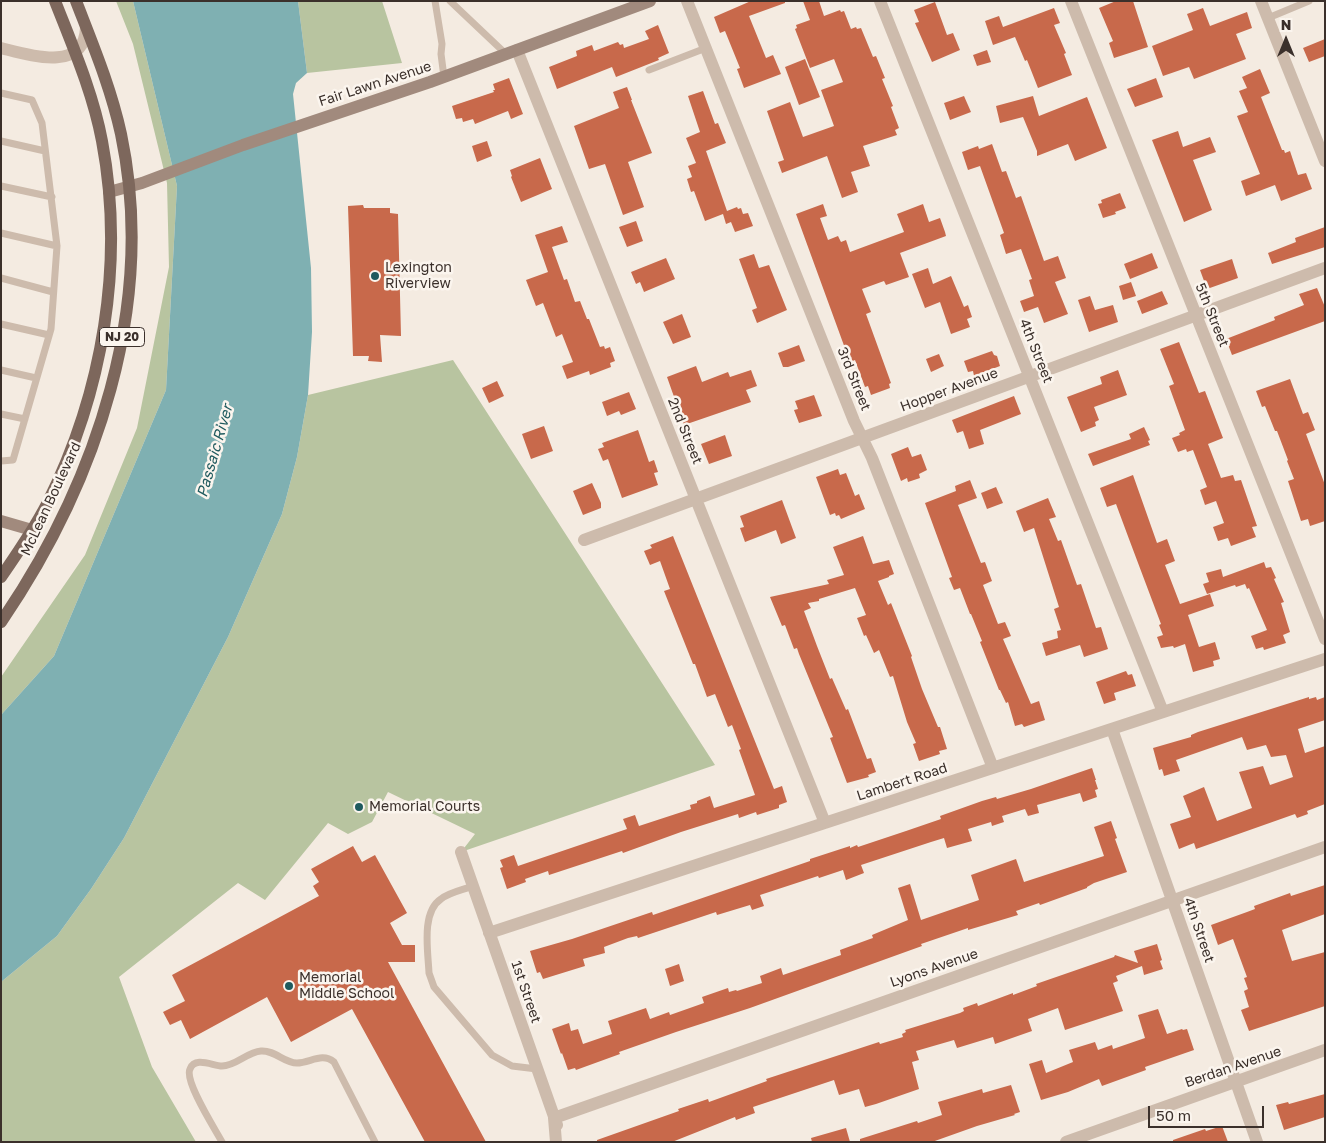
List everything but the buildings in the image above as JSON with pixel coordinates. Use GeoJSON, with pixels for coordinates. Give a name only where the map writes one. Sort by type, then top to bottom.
{"type":"FeatureCollection","features":[{"type":"Feature","properties":{"kind":"main road","name":"McLean Boulevard"},"geometry":{"type":"LineString","coordinates":[[1,577],[47,504],[71,447],[95,367],[109,286],[111,228],[109,192],[101,139],[94,110],[55,1]]}},
{"type":"Feature","properties":{"kind":"main road","name":"McLean Boulevard"},"geometry":{"type":"LineString","coordinates":[[1,622],[36,569],[65,512],[90,454],[108,399],[120,344],[129,288],[131,227],[121,134],[113,104],[76,1]]}},
{"type":"Feature","properties":{"kind":"main road","name":"Fair Lawn Avenue"},"geometry":{"type":"LineString","coordinates":[[109,192],[142,184],[243,145],[444,77],[650,1]]}},
{"type":"Feature","properties":{"kind":"main road"},"geometry":{"type":"LineString","coordinates":[[1,521],[32,530]]}},
{"type":"Feature","properties":{"kind":"street","name":"3rd Street"},"geometry":{"type":"LineString","coordinates":[[687,1],[862,438],[872,458],[993,768]]}},
{"type":"Feature","properties":{"kind":"street","name":"4th Street"},"geometry":{"type":"LineString","coordinates":[[880,1],[1163,712]]}},
{"type":"Feature","properties":{"kind":"street","name":"5th Street"},"geometry":{"type":"LineString","coordinates":[[1071,1],[1325,639]]}},
{"type":"Feature","properties":{"kind":"street"},"geometry":{"type":"LineString","coordinates":[[1261,1],[1325,161]]}},
{"type":"Feature","properties":{"kind":"street"},"geometry":{"type":"LineString","coordinates":[[1,48],[43,58],[63,56],[74,52],[82,46],[86,37],[86,28]]}},
{"type":"Feature","properties":{"kind":"street","name":"2nd Street"},"geometry":{"type":"LineString","coordinates":[[511,52],[696,499],[825,823]]}},
{"type":"Feature","properties":{"kind":"street","name":"Hopper Avenue"},"geometry":{"type":"LineString","coordinates":[[584,540],[1325,268]]}},
{"type":"Feature","properties":{"kind":"street","name":"Lambert Road"},"geometry":{"type":"LineString","coordinates":[[490,933],[1325,659]]}},
{"type":"Feature","properties":{"kind":"street","name":"4th Street"},"geometry":{"type":"LineString","coordinates":[[1112,729],[1257,1142]]}},
{"type":"Feature","properties":{"kind":"street","name":"Lyons Avenue"},"geometry":{"type":"LineString","coordinates":[[554,1118],[1325,847]]}},
{"type":"Feature","properties":{"kind":"street","name":"1st Street"},"geometry":{"type":"LineString","coordinates":[[461,852],[563,1142]]}},
{"type":"Feature","properties":{"kind":"street","name":"Berdan Avenue"},"geometry":{"type":"LineString","coordinates":[[1066,1142],[1325,1050]]}},
{"type":"Feature","properties":{"kind":"street"},"geometry":{"type":"LineString","coordinates":[[554,1118],[556,1142]]}},
{"type":"Feature","properties":{"kind":"lane"},"geometry":{"type":"LineString","coordinates":[[435,1],[442,44],[441,54],[444,77]]}},
{"type":"Feature","properties":{"kind":"lane"},"geometry":{"type":"LineString","coordinates":[[450,1],[511,52]]}},
{"type":"Feature","properties":{"kind":"lane"},"geometry":{"type":"LineString","coordinates":[[1268,18],[1309,1]]}},
{"type":"Feature","properties":{"kind":"lane"},"geometry":{"type":"LineString","coordinates":[[649,70],[706,48]]}},
{"type":"Feature","properties":{"kind":"lane"},"geometry":{"type":"LineString","coordinates":[[1,93],[32,100],[42,123],[57,246],[49,335],[13,460],[1,461]]}},
{"type":"Feature","properties":{"kind":"lane"},"geometry":{"type":"LineString","coordinates":[[1,140],[46,151]]}},
{"type":"Feature","properties":{"kind":"lane"},"geometry":{"type":"LineString","coordinates":[[1,186],[52,197]]}},
{"type":"Feature","properties":{"kind":"lane"},"geometry":{"type":"LineString","coordinates":[[1,233],[57,246]]}},
{"type":"Feature","properties":{"kind":"lane"},"geometry":{"type":"LineString","coordinates":[[1,278],[54,292]]}},
{"type":"Feature","properties":{"kind":"lane"},"geometry":{"type":"LineString","coordinates":[[1,324],[49,335]]}},
{"type":"Feature","properties":{"kind":"lane"},"geometry":{"type":"LineString","coordinates":[[1,370],[36,378]]}},
{"type":"Feature","properties":{"kind":"lane"},"geometry":{"type":"LineString","coordinates":[[1,414],[25,419]]}},
{"type":"Feature","properties":{"kind":"lane"},"geometry":{"type":"LineString","coordinates":[[473,886],[439,900],[429,914],[428,963],[431,980],[434,987],[492,1055],[512,1066],[537,1069]]}},
{"type":"Feature","properties":{"kind":"lane"},"geometry":{"type":"LineString","coordinates":[[222,1142],[190,1084],[190,1069],[200,1062],[224,1066],[258,1051],[264,1051],[274,1053],[296,1063],[320,1058],[330,1059],[336,1065],[375,1142]]}},
{"type":"Feature","properties":{"kind":"green space"},"geometry":{"type":"Polygon","coordinates":[[[116,1],[133,1],[177,186],[166,390],[54,656],[1,715],[1,677],[85,555],[137,428],[169,267],[167,183],[133,44],[116,1]]]}},
{"type":"Feature","properties":{"kind":"green space"},"geometry":{"type":"Polygon","coordinates":[[[298,1],[382,1],[402,63],[307,73],[298,1]]]}},
{"type":"Feature","properties":{"kind":"green space"},"geometry":{"type":"Polygon","coordinates":[[[453,360],[715,765],[461,852],[475,834],[388,792],[372,822],[348,834],[328,823],[265,900],[238,883],[119,977],[152,1067],[196,1142],[1,1142],[1,982],[57,936],[91,889],[124,838],[228,637],[282,514],[297,457],[308,395],[453,360]]]}},
{"type":"Feature","properties":{"kind":"water","name":"Passaic River"},"geometry":{"type":"Polygon","coordinates":[[[133,1],[298,1],[307,73],[296,83],[293,94],[311,268],[312,332],[308,395],[297,457],[282,514],[228,637],[124,838],[91,889],[57,936],[1,982],[1,715],[54,656],[166,390],[177,186],[133,1]]]}},
{"type":"Feature","properties":{"kind":"place","name":"Lexington Riverview"},"geometry":{"type":"Point","coordinates":[375,276]}},
{"type":"Feature","properties":{"kind":"place","name":"Memorial Courts"},"geometry":{"type":"Point","coordinates":[359,807]}},
{"type":"Feature","properties":{"kind":"place","name":"Memorial Middle School"},"geometry":{"type":"Point","coordinates":[289,986]}}]}
